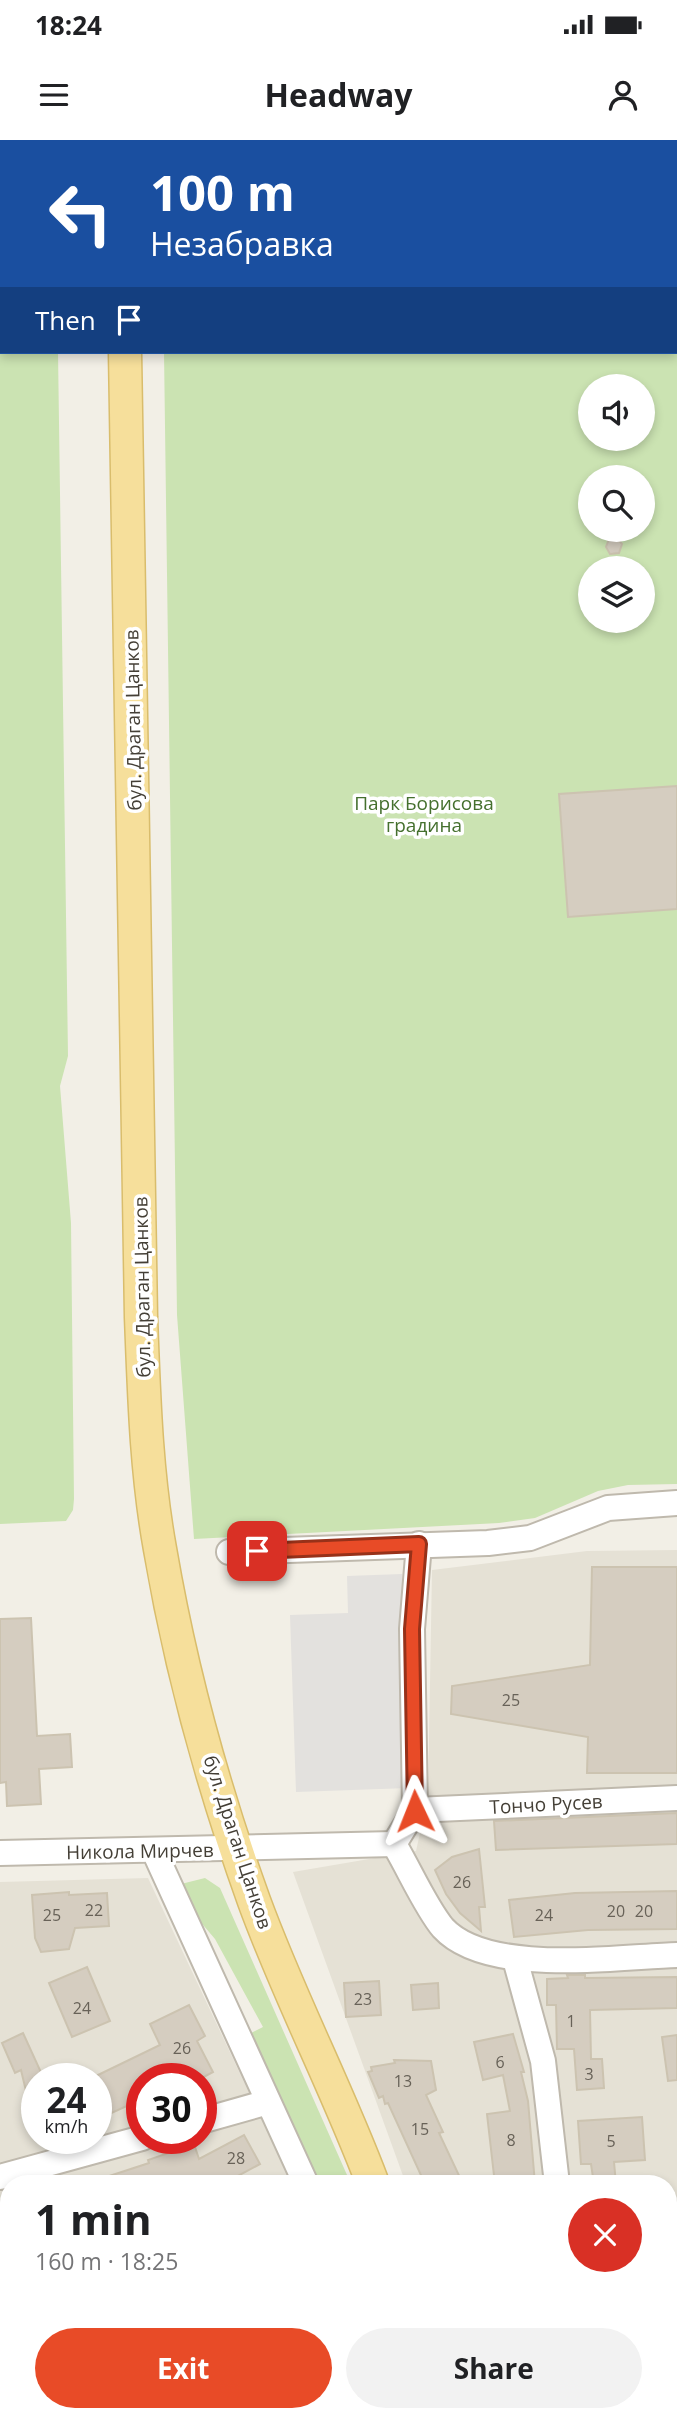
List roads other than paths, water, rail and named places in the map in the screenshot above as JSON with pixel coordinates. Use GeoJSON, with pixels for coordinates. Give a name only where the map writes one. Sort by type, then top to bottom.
{"type":"FeatureCollection","features":[{"type":"Feature","properties":{"kind":"main road","name":"бул. Драган Цанков"},"geometry":{"type":"LineString","coordinates":[[125,354],[144,1409],[160,1549],[188,1674],[236,1850],[281,1969],[369,2175]]}},
{"type":"Feature","properties":{"kind":"street"},"geometry":{"type":"LineString","coordinates":[[229,1552],[488,1543],[530,1538],[608,1508],[677,1503]]}},
{"type":"Feature","properties":{"kind":"street"},"geometry":{"type":"LineString","coordinates":[[419,1544],[412,1629],[415,1811],[394,1844],[443,1927],[470,1949],[515,1959],[677,1955]]}},
{"type":"Feature","properties":{"kind":"street","name":"Тончо Русев"},"geometry":{"type":"LineString","coordinates":[[415,1811],[677,1798]]}},
{"type":"Feature","properties":{"kind":"street","name":"Никола Мирчев"},"geometry":{"type":"LineString","coordinates":[[0,1853],[236,1850],[394,1844]]}},
{"type":"Feature","properties":{"kind":"street"},"geometry":{"type":"LineString","coordinates":[[154,1851],[302,2175]]}},
{"type":"Feature","properties":{"kind":"street"},"geometry":{"type":"LineString","coordinates":[[515,1959],[542,2061],[556,2175]]}},
{"type":"Feature","properties":{"kind":"street"},"geometry":{"type":"LineString","coordinates":[[217,2116],[268,2102]]}},
{"type":"Feature","properties":{"kind":"street"},"geometry":{"type":"LineString","coordinates":[[7,2175],[126,2142]]}},
{"type":"Feature","properties":{"kind":"park label","name":"Парк Борисова градина"},"geometry":{"type":"Point","coordinates":[424,814]}}]}
